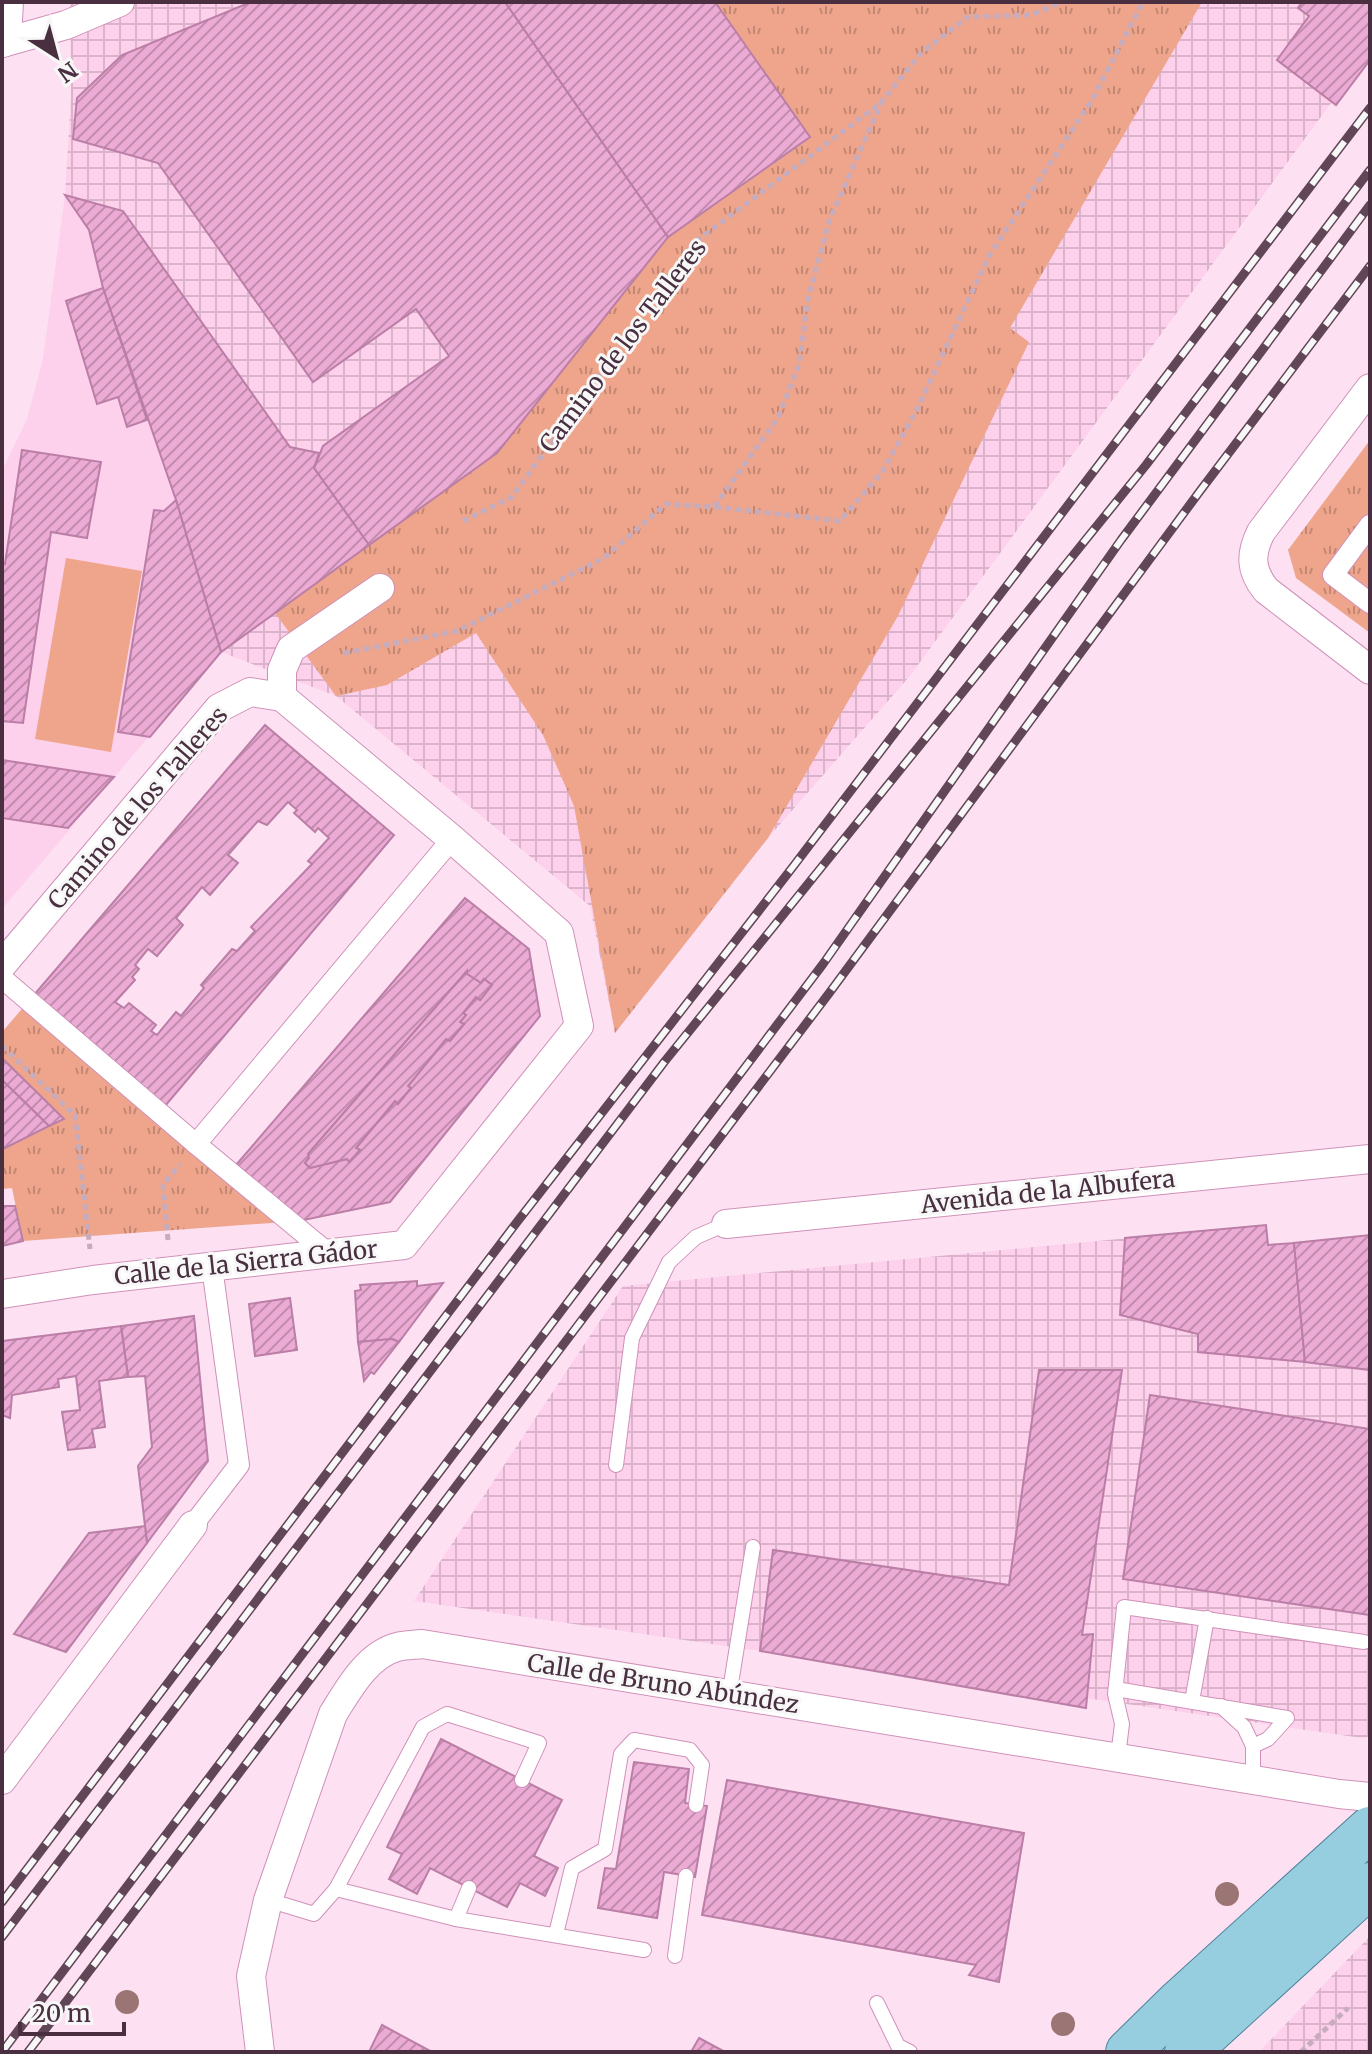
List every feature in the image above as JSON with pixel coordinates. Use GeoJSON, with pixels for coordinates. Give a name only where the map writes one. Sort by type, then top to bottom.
{"type":"FeatureCollection","features":[{"type":"Feature","properties":{"kind":"main road"},"geometry":{"type":"LineString","coordinates":[[2,40],[4,2]]}},
{"type":"Feature","properties":{"kind":"main road"},"geometry":{"type":"LineString","coordinates":[[1128,2052],[1370,1829]]}},
{"type":"Feature","properties":{"kind":"main road"},"geometry":{"type":"LineString","coordinates":[[1187,2052],[1370,1885]]}},
{"type":"Feature","properties":{"kind":"street"},"geometry":{"type":"LineString","coordinates":[[2,40],[66,25],[120,2]]}},
{"type":"Feature","properties":{"kind":"street"},"geometry":{"type":"LineString","coordinates":[[1370,388],[1261,532],[1253,548],[1252,563],[1256,578],[1266,590],[1370,670]]}},
{"type":"Feature","properties":{"kind":"street"},"geometry":{"type":"LineString","coordinates":[[1370,525],[1333,575],[1370,603]]}},
{"type":"Feature","properties":{"kind":"street"},"geometry":{"type":"LineString","coordinates":[[282,697],[282,670],[291,649],[380,588]]}},
{"type":"Feature","properties":{"kind":"street","name":"Camino de los Talleres"},"geometry":{"type":"LineString","coordinates":[[2,965],[219,708],[250,692],[282,697]]}},
{"type":"Feature","properties":{"kind":"street","name":"Calle de la Sierra Gádor"},"geometry":{"type":"LineString","coordinates":[[2,1294],[93,1280],[404,1245],[579,1026],[559,933],[282,697]]}},
{"type":"Feature","properties":{"kind":"street"},"geometry":{"type":"LineString","coordinates":[[196,1144],[452,839]]}},
{"type":"Feature","properties":{"kind":"street"},"geometry":{"type":"LineString","coordinates":[[2,978],[329,1254]]}},
{"type":"Feature","properties":{"kind":"street","name":"Avenida de la Albufera"},"geometry":{"type":"LineString","coordinates":[[726,1224],[1370,1159]]}},
{"type":"Feature","properties":{"kind":"street"},"geometry":{"type":"LineString","coordinates":[[2,1780],[239,1465],[212,1267]]}},
{"type":"Feature","properties":{"kind":"street","name":"Calle de Bruno Abúndez"},"geometry":{"type":"LineString","coordinates":[[260,2052],[251,1976],[268,1900],[333,1714],[349,1687],[370,1664],[395,1648],[422,1644],[729,1696],[1370,1797]]}},
{"type":"Feature","properties":{"kind":"lane"},"geometry":{"type":"LineString","coordinates":[[616,1465],[632,1338],[669,1262],[696,1237],[726,1224]]}},
{"type":"Feature","properties":{"kind":"lane"},"geometry":{"type":"LineString","coordinates":[[729,1696],[753,1547]]}},
{"type":"Feature","properties":{"kind":"lane"},"geometry":{"type":"LineString","coordinates":[[1118,1756],[1122,1724],[1116,1689],[1124,1607],[1364,1642]]}},
{"type":"Feature","properties":{"kind":"lane"},"geometry":{"type":"LineString","coordinates":[[1192,1701],[1207,1618]]}},
{"type":"Feature","properties":{"kind":"lane"},"geometry":{"type":"LineString","coordinates":[[1116,1689],[1287,1718],[1268,1739],[1253,1746]]}},
{"type":"Feature","properties":{"kind":"lane"},"geometry":{"type":"LineString","coordinates":[[1220,1705],[1244,1727],[1253,1746],[1253,1780]]}},
{"type":"Feature","properties":{"kind":"lane"},"geometry":{"type":"LineString","coordinates":[[268,1900],[314,1914],[336,1889],[423,1727],[447,1714],[539,1743],[522,1780]]}},
{"type":"Feature","properties":{"kind":"lane"},"geometry":{"type":"LineString","coordinates":[[556,1934],[572,1868],[605,1849],[621,1754],[634,1740],[690,1750],[702,1765],[696,1805]]}},
{"type":"Feature","properties":{"kind":"lane"},"geometry":{"type":"LineString","coordinates":[[675,1956],[686,1876]]}},
{"type":"Feature","properties":{"kind":"lane"},"geometry":{"type":"LineString","coordinates":[[456,1919],[469,1888]]}},
{"type":"Feature","properties":{"kind":"lane"},"geometry":{"type":"LineString","coordinates":[[336,1889],[456,1919],[644,1950]]}},
{"type":"Feature","properties":{"kind":"lane"},"geometry":{"type":"LineString","coordinates":[[877,2003],[898,2046],[910,2052]]}},
{"type":"Feature","properties":{"kind":"path","name":"Camino de los Talleres"},"geometry":{"type":"LineString","coordinates":[[463,521],[512,497],[695,242],[881,103],[921,53],[968,17],[1031,15],[1062,2]]}},
{"type":"Feature","properties":{"kind":"path"},"geometry":{"type":"LineString","coordinates":[[342,653],[457,631],[604,558],[666,504],[840,521],[883,471],[917,409],[989,256],[1092,100],[1143,2]]}},
{"type":"Feature","properties":{"kind":"path"},"geometry":{"type":"LineString","coordinates":[[714,507],[778,418],[799,364],[808,298],[830,219],[881,103]]}},
{"type":"Feature","properties":{"kind":"path"},"geometry":{"type":"LineString","coordinates":[[2,1046],[75,1115],[93,1280]]}},
{"type":"Feature","properties":{"kind":"path"},"geometry":{"type":"LineString","coordinates":[[170,1272],[163,1185],[196,1144]]}},
{"type":"Feature","properties":{"kind":"path"},"geometry":{"type":"LineString","coordinates":[[1301,2052],[1348,2008]]}},
{"type":"Feature","properties":{"kind":"shaded area"},"geometry":{"type":"Polygon","coordinates":[[[70,2],[1370,2],[1370,50],[909,677],[768,838],[615,1033],[590,906],[336,696],[221,652],[176,500],[103,288],[89,230],[65,195],[71,97],[70,2]]]}},
{"type":"Feature","properties":{"kind":"shaded area"},"geometry":{"type":"Polygon","coordinates":[[[65,195],[89,230],[103,288],[176,500],[221,652],[2,909],[2,471],[27,419],[43,359],[65,195]]]}},
{"type":"Feature","properties":{"kind":"shaded area"},"geometry":{"type":"Polygon","coordinates":[[[1266,1225],[1269,1245],[1370,1235],[1370,1737],[414,1601],[623,1286],[1266,1225]]]}},
{"type":"Feature","properties":{"kind":"shaded area"},"geometry":{"type":"Polygon","coordinates":[[[1370,1936],[1370,2052],[1259,2052],[1370,1936]]]}},
{"type":"Feature","properties":{"kind":"green space"},"geometry":{"type":"Polygon","coordinates":[[[715,2],[1202,2],[1010,328],[1029,342],[898,616],[768,838],[615,1033],[574,806],[543,735],[476,633],[387,685],[336,696],[275,613],[497,453],[668,237],[810,138],[715,2]]]}},
{"type":"Feature","properties":{"kind":"green space"},"geometry":{"type":"Polygon","coordinates":[[[1370,440],[1370,633],[1296,578],[1288,550],[1370,440]]]}},
{"type":"Feature","properties":{"kind":"green space"},"geometry":{"type":"Polygon","coordinates":[[[66,558],[142,571],[111,752],[35,739],[66,558]]]}},
{"type":"Feature","properties":{"kind":"green space"},"geometry":{"type":"Polygon","coordinates":[[[34,995],[299,1221],[23,1241],[12,1188],[2,1189],[2,1149],[64,1119],[2,1058],[2,1032],[34,995]]]}},
{"type":"Feature","properties":{"kind":"building"},"geometry":{"type":"Polygon","coordinates":[[[251,2],[505,2],[668,237],[497,453],[369,545],[314,468],[323,446],[449,356],[416,309],[313,382],[158,163],[73,139],[77,98],[122,55],[251,2]]]}},
{"type":"Feature","properties":{"kind":"building"},"geometry":{"type":"Polygon","coordinates":[[[505,2],[715,2],[810,137],[668,237],[505,2]]]}},
{"type":"Feature","properties":{"kind":"building"},"geometry":{"type":"Polygon","coordinates":[[[1302,2],[1370,2],[1370,60],[1336,105],[1277,60],[1309,16],[1298,8],[1302,2]]]}},
{"type":"Feature","properties":{"kind":"building"},"geometry":{"type":"Polygon","coordinates":[[[65,195],[123,211],[290,447],[319,453],[314,468],[369,545],[221,652],[176,500],[103,288],[89,230],[65,195]]]}},
{"type":"Feature","properties":{"kind":"building"},"geometry":{"type":"Polygon","coordinates":[[[103,288],[147,420],[127,427],[118,397],[97,404],[66,301],[103,288]]]}},
{"type":"Feature","properties":{"kind":"building"},"geometry":{"type":"Polygon","coordinates":[[[22,450],[101,462],[87,538],[51,532],[23,723],[2,721],[2,563],[5,564],[22,450]]]}},
{"type":"Feature","properties":{"kind":"building"},"geometry":{"type":"Polygon","coordinates":[[[176,500],[221,652],[150,737],[118,732],[154,510],[164,511],[176,500]]]}},
{"type":"Feature","properties":{"kind":"building"},"geometry":{"type":"Polygon","coordinates":[[[265,725],[394,835],[165,1106],[34,995],[265,725]],[[288,802],[267,825],[258,821],[228,855],[238,863],[210,895],[202,887],[176,918],[183,925],[157,956],[148,949],[135,965],[139,969],[132,977],[135,980],[115,1002],[124,1008],[129,1003],[156,1025],[151,1031],[157,1035],[176,1012],[181,1016],[204,988],[201,985],[232,949],[237,951],[255,931],[251,927],[312,864],[308,861],[329,838],[318,828],[315,832],[294,813],[297,810],[288,802]]]}},
{"type":"Feature","properties":{"kind":"building"},"geometry":{"type":"Polygon","coordinates":[[[2,760],[114,777],[68,828],[2,818],[2,760]]]}},
{"type":"Feature","properties":{"kind":"building"},"geometry":{"type":"Polygon","coordinates":[[[465,898],[529,949],[540,1016],[390,1202],[299,1221],[236,1165],[465,898]],[[467,971],[308,1154],[305,1163],[310,1168],[347,1159],[349,1162],[360,1150],[356,1148],[395,1101],[398,1104],[411,1088],[408,1086],[446,1039],[450,1041],[464,1024],[460,1022],[466,1015],[463,1013],[476,997],[480,1000],[492,985],[484,979],[481,983],[467,971]]]}},
{"type":"Feature","properties":{"kind":"building"},"geometry":{"type":"Polygon","coordinates":[[[467,971],[481,983],[484,979],[492,985],[480,1000],[476,997],[463,1013],[466,1015],[460,1022],[464,1024],[450,1041],[446,1039],[408,1086],[411,1088],[398,1104],[395,1101],[356,1148],[360,1150],[349,1162],[347,1159],[310,1168],[305,1163],[308,1154],[467,971]]]}},
{"type":"Feature","properties":{"kind":"building"},"geometry":{"type":"Polygon","coordinates":[[[2,1058],[64,1119],[49,1126],[2,1080],[2,1058]]]}},
{"type":"Feature","properties":{"kind":"building"},"geometry":{"type":"Polygon","coordinates":[[[2,1080],[49,1126],[3,1149],[2,1148],[2,1080]]]}},
{"type":"Feature","properties":{"kind":"building"},"geometry":{"type":"Polygon","coordinates":[[[2,1206],[15,1206],[23,1241],[2,1246],[2,1206]]]}},
{"type":"Feature","properties":{"kind":"building"},"geometry":{"type":"Polygon","coordinates":[[[1266,1225],[1268,1245],[1294,1243],[1305,1362],[1198,1352],[1198,1334],[1120,1315],[1125,1238],[1266,1225]]]}},
{"type":"Feature","properties":{"kind":"building"},"geometry":{"type":"Polygon","coordinates":[[[1370,1235],[1370,1370],[1305,1362],[1294,1243],[1370,1235]]]}},
{"type":"Feature","properties":{"kind":"building"},"geometry":{"type":"Polygon","coordinates":[[[417,1281],[417,1286],[443,1283],[399,1342],[392,1339],[358,1342],[355,1291],[361,1290],[360,1285],[417,1281]]]}},
{"type":"Feature","properties":{"kind":"building"},"geometry":{"type":"Polygon","coordinates":[[[290,1298],[297,1350],[255,1356],[249,1304],[290,1298]]]}},
{"type":"Feature","properties":{"kind":"building"},"geometry":{"type":"Polygon","coordinates":[[[194,1316],[208,1461],[147,1543],[138,1466],[152,1447],[145,1376],[128,1377],[121,1326],[194,1316]]]}},
{"type":"Feature","properties":{"kind":"building"},"geometry":{"type":"Polygon","coordinates":[[[121,1326],[128,1377],[99,1381],[105,1427],[92,1429],[95,1447],[68,1450],[62,1412],[80,1410],[76,1376],[58,1379],[59,1387],[12,1395],[10,1418],[2,1415],[3,1341],[121,1326]]]}},
{"type":"Feature","properties":{"kind":"building"},"geometry":{"type":"Polygon","coordinates":[[[392,1339],[399,1342],[374,1374],[371,1372],[364,1381],[358,1342],[392,1339]]]}},
{"type":"Feature","properties":{"kind":"building"},"geometry":{"type":"Polygon","coordinates":[[[1039,1370],[1122,1370],[1082,1635],[1093,1634],[1086,1708],[760,1651],[773,1550],[1009,1585],[1039,1370]]]}},
{"type":"Feature","properties":{"kind":"building"},"geometry":{"type":"Polygon","coordinates":[[[1150,1395],[1370,1429],[1370,1615],[1123,1579],[1150,1395]]]}},
{"type":"Feature","properties":{"kind":"building"},"geometry":{"type":"Polygon","coordinates":[[[145,1526],[147,1543],[66,1652],[14,1634],[89,1533],[145,1526]]]}},
{"type":"Feature","properties":{"kind":"building"},"geometry":{"type":"Polygon","coordinates":[[[441,1739],[562,1800],[534,1856],[558,1868],[545,1896],[520,1883],[507,1907],[430,1868],[417,1894],[389,1879],[402,1854],[387,1847],[441,1739]]]}},
{"type":"Feature","properties":{"kind":"building"},"geometry":{"type":"Polygon","coordinates":[[[634,1762],[689,1769],[685,1803],[707,1806],[695,1877],[664,1872],[657,1918],[598,1908],[605,1868],[616,1869],[634,1762]]]}},
{"type":"Feature","properties":{"kind":"building"},"geometry":{"type":"Polygon","coordinates":[[[727,1780],[1024,1833],[999,1982],[969,1975],[976,1965],[702,1915],[727,1780]]]}},
{"type":"Feature","properties":{"kind":"building"},"geometry":{"type":"Polygon","coordinates":[[[382,2025],[432,2052],[369,2052],[382,2025]]]}},
{"type":"Feature","properties":{"kind":"building"},"geometry":{"type":"Polygon","coordinates":[[[699,2038],[725,2052],[691,2052],[699,2038]]]}},
{"type":"Feature","properties":{"kind":"railway"},"geometry":{"type":"LineString","coordinates":[[2,1902],[517,1222],[792,868],[1370,108]]}},
{"type":"Feature","properties":{"kind":"railway"},"geometry":{"type":"LineString","coordinates":[[2,1937],[665,1061],[1146,465],[1370,170]]}},
{"type":"Feature","properties":{"kind":"railway"},"geometry":{"type":"LineString","coordinates":[[2,2052],[823,964],[1121,540],[1370,205]]}},
{"type":"Feature","properties":{"kind":"railway"},"geometry":{"type":"LineString","coordinates":[[28,2052],[830,992],[1370,266]]}}]}
